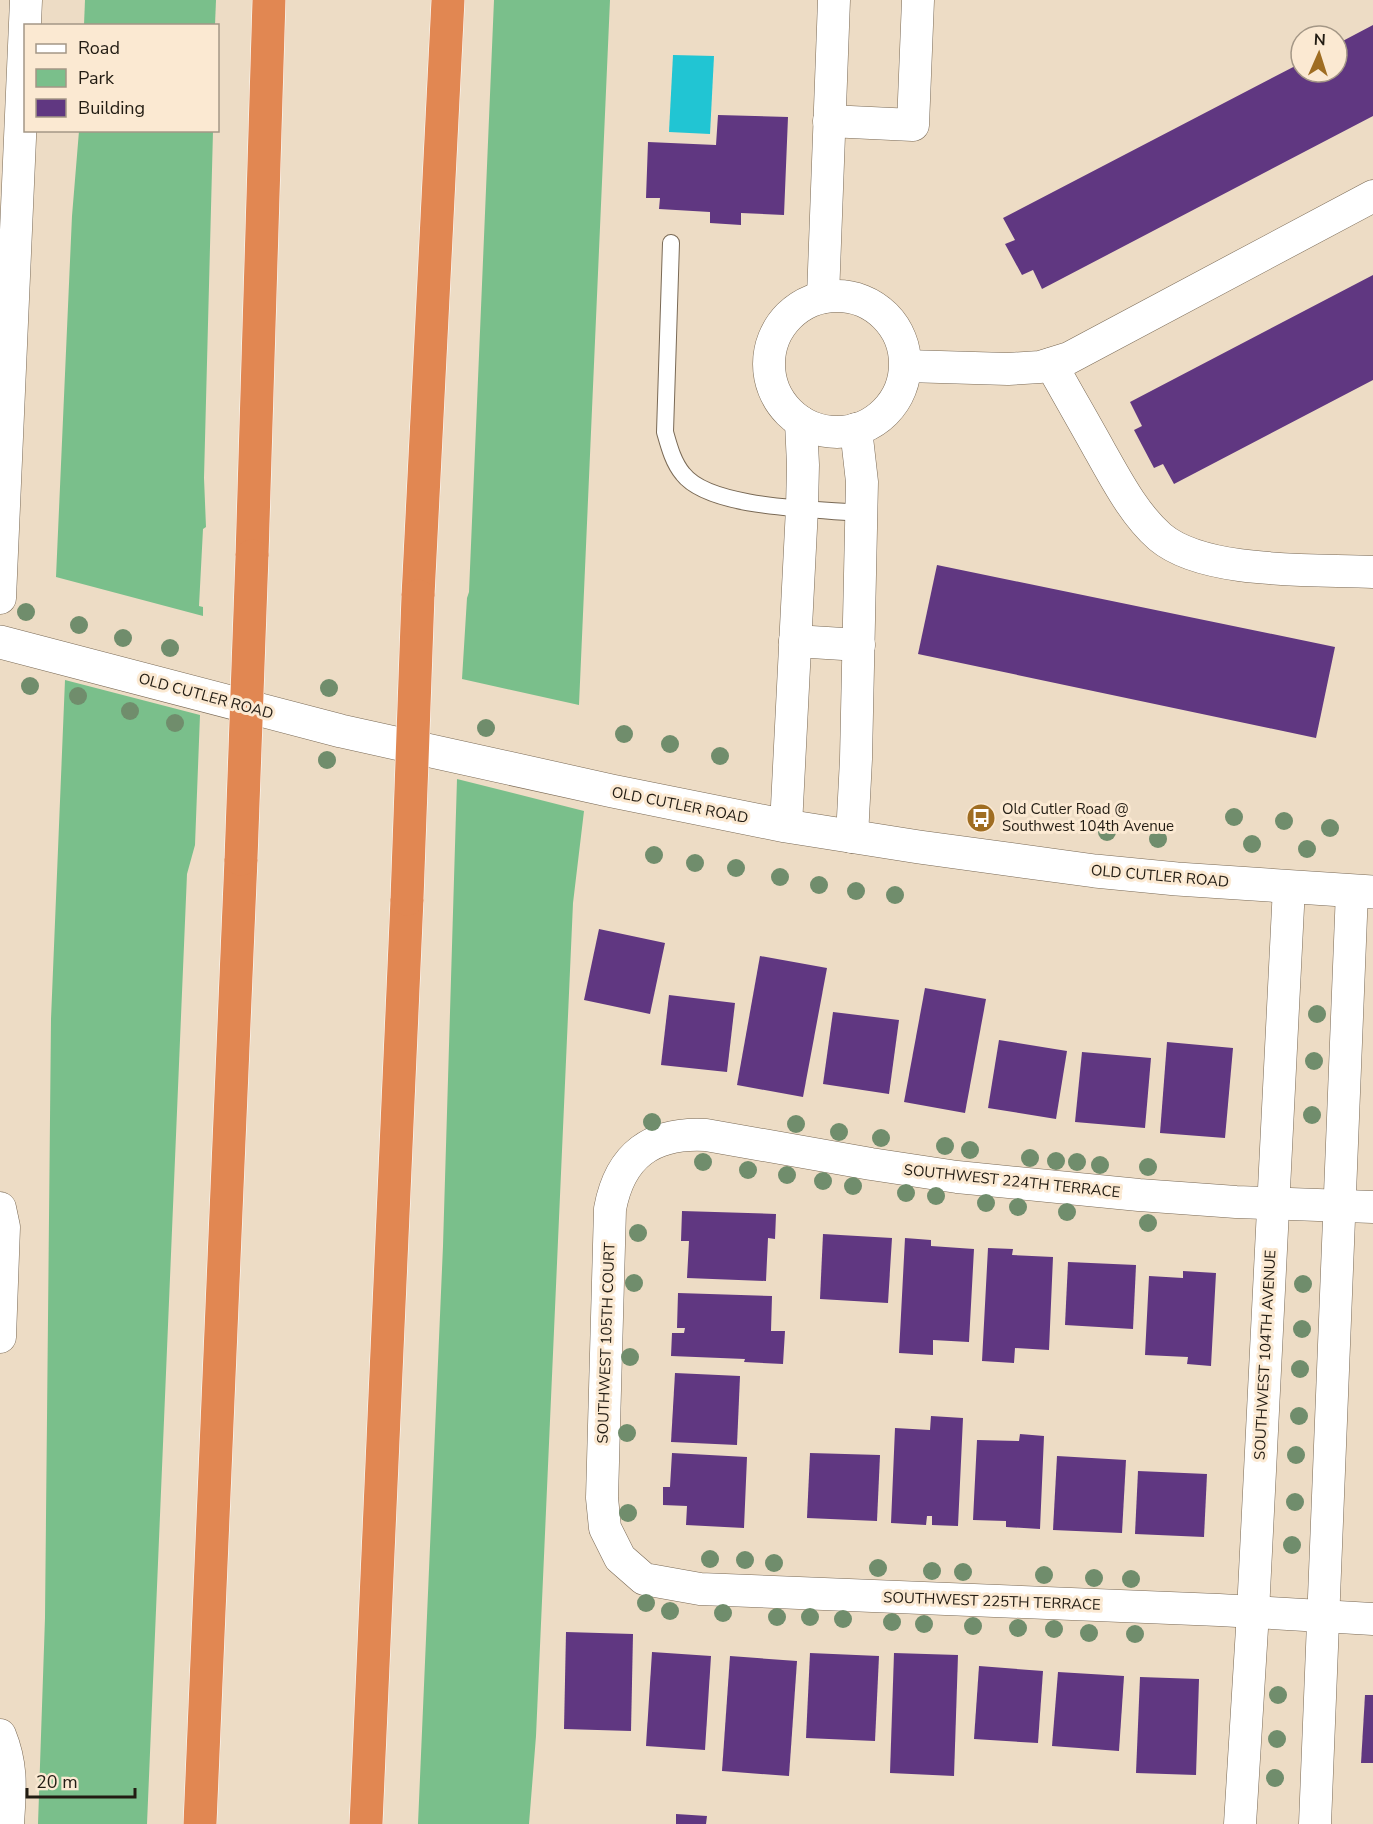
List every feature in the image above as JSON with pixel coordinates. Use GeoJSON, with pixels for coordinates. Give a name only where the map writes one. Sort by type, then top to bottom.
{"type":"FeatureCollection","features":[{"type":"Feature","properties":{"kind":"highway"},"geometry":{"type":"LineString","coordinates":[[200,1824],[241,859],[269,0]]}},
{"type":"Feature","properties":{"kind":"highway"},"geometry":{"type":"LineString","coordinates":[[366,1824],[407,899],[418,596],[448,0]]}},
{"type":"Feature","properties":{"kind":"street"},"geometry":{"type":"LineString","coordinates":[[25,24],[26,0]]}},
{"type":"Feature","properties":{"kind":"street"},"geometry":{"type":"LineString","coordinates":[[823,297],[834,0]]}},
{"type":"Feature","properties":{"kind":"street"},"geometry":{"type":"LineString","coordinates":[[829,121],[913,125],[918,0]]}},
{"type":"Feature","properties":{"kind":"street"},"geometry":{"type":"LineString","coordinates":[[0,598],[24,46]]}},
{"type":"Feature","properties":{"kind":"street"},"geometry":{"type":"LineString","coordinates":[[906,366],[1008,369],[1040,367],[1069,358],[1373,196]]}},
{"type":"Feature","properties":{"kind":"street"},"geometry":{"type":"LineString","coordinates":[[843,296],[864,301],[882,312],[895,327],[903,346],[906,366],[901,387],[891,406],[875,420],[856,429],[837,432],[818,430],[801,422],[783,406],[772,386],[768,363],[773,341],[784,321],[801,306],[823,297],[843,296]]}},
{"type":"Feature","properties":{"kind":"street"},"geometry":{"type":"LineString","coordinates":[[1051,364],[1118,483],[1139,515],[1161,538],[1189,553],[1249,567],[1373,572]]}},
{"type":"Feature","properties":{"kind":"street"},"geometry":{"type":"LineString","coordinates":[[786,826],[802,508],[801,422]]}},
{"type":"Feature","properties":{"kind":"street"},"geometry":{"type":"LineString","coordinates":[[852,837],[856,759],[862,482],[856,429]]}},
{"type":"Feature","properties":{"kind":"street"},"geometry":{"type":"LineString","coordinates":[[795,641],[859,645]]}},
{"type":"Feature","properties":{"kind":"street","name":"OLD CUTLER ROAD"},"geometry":{"type":"LineString","coordinates":[[0,642],[341,730],[612,791],[786,826],[1095,871],[1363,892]]}},
{"type":"Feature","properties":{"kind":"street","name":"SOUTHWEST 104TH AVENUE"},"geometry":{"type":"LineString","coordinates":[[1240,1824],[1253,1612],[1289,887]]}},
{"type":"Feature","properties":{"kind":"street"},"geometry":{"type":"LineString","coordinates":[[1315,1824],[1340,1205],[1363,892]]}},
{"type":"Feature","properties":{"kind":"street","name":"SOUTHWEST 224TH TERRACE"},"geometry":{"type":"LineString","coordinates":[[655,1142],[693,1134],[706,1135],[957,1177],[1139,1195],[1373,1207]]}},
{"type":"Feature","properties":{"kind":"street","name":"SOUTHWEST 105TH COURT"},"geometry":{"type":"LineString","coordinates":[[620,1558],[605,1528],[602,1498],[610,1209],[617,1185],[629,1163],[641,1150],[655,1142]]}},
{"type":"Feature","properties":{"kind":"street"},"geometry":{"type":"LineString","coordinates":[[0,1208],[4,1227],[0,1336]]}},
{"type":"Feature","properties":{"kind":"street","name":"SOUTHWEST 225TH TERRACE"},"geometry":{"type":"LineString","coordinates":[[620,1558],[644,1579],[700,1589],[1373,1619]]}},
{"type":"Feature","properties":{"kind":"street"},"geometry":{"type":"LineString","coordinates":[[0,1735],[8,1755],[11,1781],[8,1824]]}},
{"type":"Feature","properties":{"kind":"lane"},"geometry":{"type":"LineString","coordinates":[[671,243],[665,432],[672,455],[684,476],[704,491],[736,501],[861,513]]}},
{"type":"Feature","properties":{"kind":"green space"},"geometry":{"type":"Polygon","coordinates":[[[85,0],[216,0],[215,24],[84,24],[85,0]]]}},
{"type":"Feature","properties":{"kind":"green space"},"geometry":{"type":"Polygon","coordinates":[[[494,0],[610,0],[579,705],[462,679],[469,592],[494,0]]]}},
{"type":"Feature","properties":{"kind":"green space"},"geometry":{"type":"Polygon","coordinates":[[[79,132],[213,132],[204,478],[206,527],[203,529],[199,606],[203,607],[203,616],[56,577],[72,216],[79,132]]]}},
{"type":"Feature","properties":{"kind":"green space"},"geometry":{"type":"Polygon","coordinates":[[[65,680],[200,715],[195,845],[187,874],[147,1824],[38,1824],[45,1618],[51,1019],[65,680]]]}},
{"type":"Feature","properties":{"kind":"green space"},"geometry":{"type":"Polygon","coordinates":[[[457,779],[584,811],[573,903],[536,1736],[529,1824],[418,1824],[443,1246],[457,779]]]}},
{"type":"Feature","properties":{"kind":"water"},"geometry":{"type":"Polygon","coordinates":[[[673,55],[714,56],[710,134],[669,132],[673,55]]]}},
{"type":"Feature","properties":{"kind":"building"},"geometry":{"type":"Polygon","coordinates":[[[1373,25],[1373,116],[1042,289],[1033,270],[1022,275],[1005,244],[1015,240],[1003,218],[1289,69],[1289,84],[1349,84],[1349,38],[1373,25]]]}},
{"type":"Feature","properties":{"kind":"building"},"geometry":{"type":"Polygon","coordinates":[[[718,115],[788,117],[784,215],[741,213],[741,225],[710,223],[710,212],[659,209],[660,198],[646,198],[648,142],[716,145],[718,115]]]}},
{"type":"Feature","properties":{"kind":"building"},"geometry":{"type":"Polygon","coordinates":[[[1373,275],[1373,380],[1174,484],[1163,464],[1154,468],[1134,430],[1142,426],[1130,402],[1373,275]]]}},
{"type":"Feature","properties":{"kind":"building"},"geometry":{"type":"Polygon","coordinates":[[[937,565],[1335,647],[1316,738],[918,654],[937,565]]]}},
{"type":"Feature","properties":{"kind":"building"},"geometry":{"type":"Polygon","coordinates":[[[599,929],[665,943],[650,1014],[584,1000],[599,929]]]}},
{"type":"Feature","properties":{"kind":"building"},"geometry":{"type":"Polygon","coordinates":[[[760,956],[827,968],[803,1097],[737,1085],[760,956]]]}},
{"type":"Feature","properties":{"kind":"building"},"geometry":{"type":"Polygon","coordinates":[[[925,988],[986,999],[965,1113],[904,1102],[925,988]]]}},
{"type":"Feature","properties":{"kind":"building"},"geometry":{"type":"Polygon","coordinates":[[[669,995],[735,1003],[727,1072],[661,1065],[669,995]]]}},
{"type":"Feature","properties":{"kind":"building"},"geometry":{"type":"Polygon","coordinates":[[[833,1012],[899,1020],[889,1094],[823,1084],[833,1012]]]}},
{"type":"Feature","properties":{"kind":"building"},"geometry":{"type":"Polygon","coordinates":[[[999,1040],[1067,1051],[1056,1119],[988,1108],[999,1040]]]}},
{"type":"Feature","properties":{"kind":"building"},"geometry":{"type":"Polygon","coordinates":[[[1167,1042],[1233,1048],[1225,1138],[1160,1133],[1167,1042]]]}},
{"type":"Feature","properties":{"kind":"building"},"geometry":{"type":"Polygon","coordinates":[[[1082,1052],[1151,1058],[1145,1128],[1075,1122],[1082,1052]]]}},
{"type":"Feature","properties":{"kind":"building"},"geometry":{"type":"Polygon","coordinates":[[[682,1211],[776,1214],[775,1239],[768,1238],[766,1281],[687,1278],[689,1241],[681,1241],[682,1211]]]}},
{"type":"Feature","properties":{"kind":"building"},"geometry":{"type":"Polygon","coordinates":[[[823,1234],[892,1238],[888,1303],[820,1299],[823,1234]]]}},
{"type":"Feature","properties":{"kind":"building"},"geometry":{"type":"Polygon","coordinates":[[[905,1238],[931,1240],[931,1246],[974,1249],[969,1342],[933,1340],[933,1355],[899,1353],[905,1238]]]}},
{"type":"Feature","properties":{"kind":"building"},"geometry":{"type":"Polygon","coordinates":[[[988,1248],[1013,1249],[1012,1255],[1053,1257],[1049,1350],[1015,1348],[1014,1363],[982,1361],[988,1248]]]}},
{"type":"Feature","properties":{"kind":"building"},"geometry":{"type":"Polygon","coordinates":[[[1068,1262],[1136,1265],[1133,1329],[1065,1325],[1068,1262]]]}},
{"type":"Feature","properties":{"kind":"building"},"geometry":{"type":"Polygon","coordinates":[[[1183,1271],[1216,1273],[1211,1366],[1187,1364],[1188,1357],[1145,1355],[1149,1276],[1183,1278],[1183,1271]]]}},
{"type":"Feature","properties":{"kind":"building"},"geometry":{"type":"Polygon","coordinates":[[[678,1293],[772,1296],[771,1331],[785,1331],[783,1364],[744,1362],[745,1359],[671,1356],[672,1333],[684,1333],[685,1328],[677,1328],[678,1293]]]}},
{"type":"Feature","properties":{"kind":"building"},"geometry":{"type":"Polygon","coordinates":[[[675,1373],[740,1376],[737,1445],[671,1442],[675,1373]]]}},
{"type":"Feature","properties":{"kind":"building"},"geometry":{"type":"Polygon","coordinates":[[[931,1416],[963,1418],[958,1526],[932,1525],[932,1516],[927,1516],[926,1525],[891,1523],[895,1428],[930,1430],[931,1416]]]}},
{"type":"Feature","properties":{"kind":"building"},"geometry":{"type":"Polygon","coordinates":[[[1020,1434],[1044,1436],[1040,1529],[1006,1527],[1006,1521],[973,1520],[977,1440],[1019,1441],[1020,1434]]]}},
{"type":"Feature","properties":{"kind":"building"},"geometry":{"type":"Polygon","coordinates":[[[672,1453],[747,1457],[744,1528],[686,1525],[687,1506],[663,1505],[663,1487],[670,1487],[672,1453]]]}},
{"type":"Feature","properties":{"kind":"building"},"geometry":{"type":"Polygon","coordinates":[[[810,1453],[880,1455],[877,1521],[807,1518],[810,1453]]]}},
{"type":"Feature","properties":{"kind":"building"},"geometry":{"type":"Polygon","coordinates":[[[1057,1456],[1126,1460],[1122,1533],[1053,1530],[1057,1456]]]}},
{"type":"Feature","properties":{"kind":"building"},"geometry":{"type":"Polygon","coordinates":[[[1138,1471],[1207,1474],[1204,1537],[1135,1534],[1138,1471]]]}},
{"type":"Feature","properties":{"kind":"building"},"geometry":{"type":"Polygon","coordinates":[[[566,1632],[633,1634],[631,1731],[564,1729],[566,1632]]]}},
{"type":"Feature","properties":{"kind":"building"},"geometry":{"type":"Polygon","coordinates":[[[652,1652],[711,1656],[705,1750],[646,1746],[652,1652]]]}},
{"type":"Feature","properties":{"kind":"building"},"geometry":{"type":"Polygon","coordinates":[[[810,1653],[879,1656],[875,1741],[806,1738],[810,1653]]]}},
{"type":"Feature","properties":{"kind":"building"},"geometry":{"type":"Polygon","coordinates":[[[894,1653],[958,1655],[954,1776],[890,1773],[894,1653]]]}},
{"type":"Feature","properties":{"kind":"building"},"geometry":{"type":"Polygon","coordinates":[[[730,1656],[797,1661],[789,1776],[722,1771],[730,1656]]]}},
{"type":"Feature","properties":{"kind":"building"},"geometry":{"type":"Polygon","coordinates":[[[979,1666],[1043,1671],[1038,1743],[974,1739],[979,1666]]]}},
{"type":"Feature","properties":{"kind":"building"},"geometry":{"type":"Polygon","coordinates":[[[1058,1672],[1124,1676],[1119,1751],[1052,1746],[1058,1672]]]}},
{"type":"Feature","properties":{"kind":"building"},"geometry":{"type":"Polygon","coordinates":[[[1140,1677],[1199,1679],[1196,1775],[1136,1773],[1140,1677]]]}},
{"type":"Feature","properties":{"kind":"building"},"geometry":{"type":"Polygon","coordinates":[[[1365,1695],[1373,1695],[1373,1763],[1361,1763],[1365,1695]]]}},
{"type":"Feature","properties":{"kind":"building"},"geometry":{"type":"Polygon","coordinates":[[[676,1814],[707,1816],[706,1824],[676,1824],[676,1814]]]}},
{"type":"Feature","properties":{"kind":"place","name":"Old Cutler Road @ Southwest 104th Avenue"},"geometry":{"type":"Point","coordinates":[981,818]}}]}
